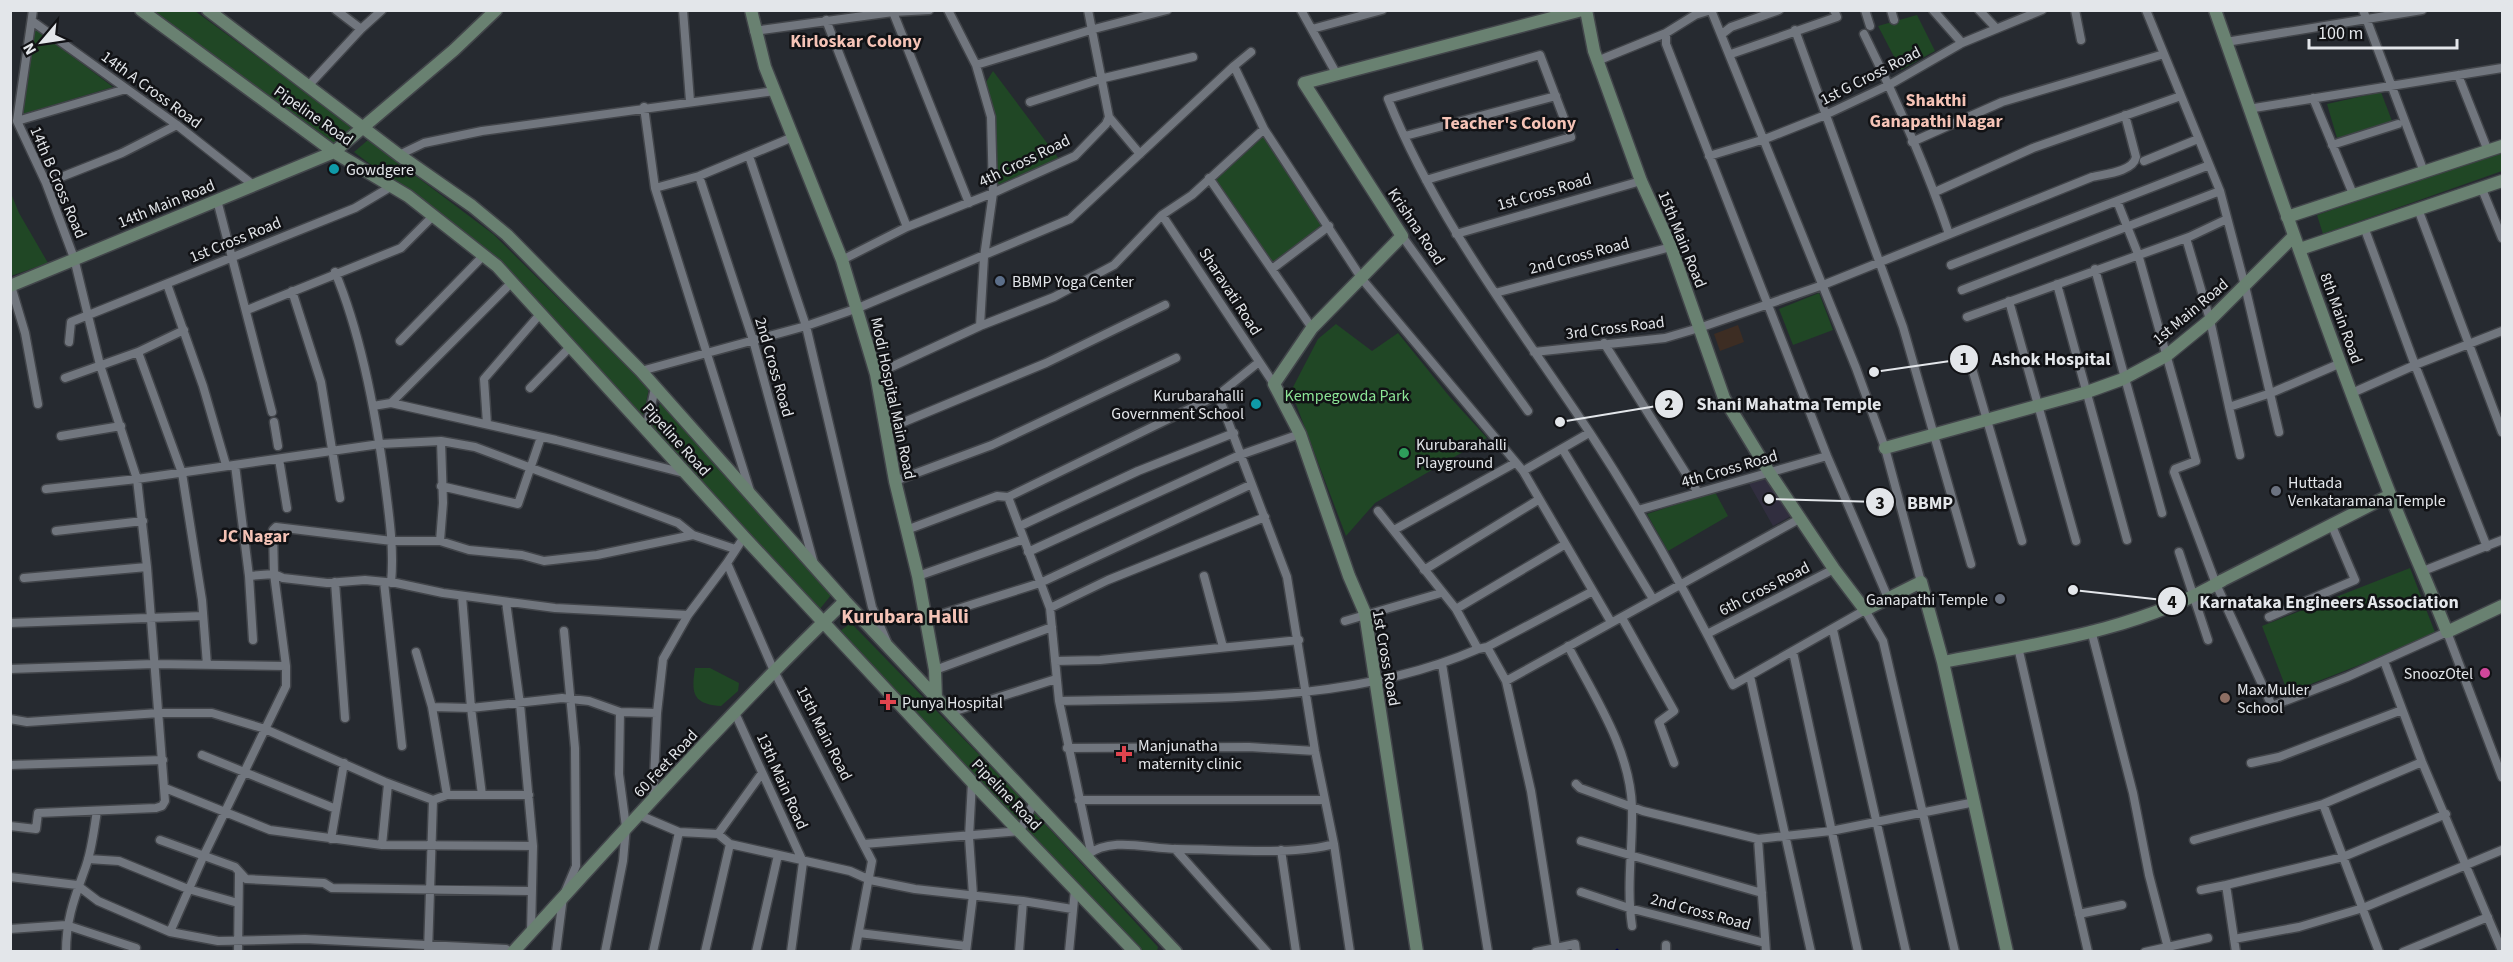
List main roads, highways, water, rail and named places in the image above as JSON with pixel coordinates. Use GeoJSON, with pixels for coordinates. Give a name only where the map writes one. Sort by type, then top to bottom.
{"type":"FeatureCollection","features":[{"type":"Feature","properties":{"kind":"place","name":"Gowdgere"},"geometry":{"type":"Point","coordinates":[334,169]}},
{"type":"Feature","properties":{"kind":"place","name":"BBMP Yoga Center"},"geometry":{"type":"Point","coordinates":[1000,281]}},
{"type":"Feature","properties":{"kind":"place","name":"Ashok Hospital"},"geometry":{"type":"Point","coordinates":[1874,372]}},
{"type":"Feature","properties":{"kind":"place","name":"Kurubarahalli Government School"},"geometry":{"type":"Point","coordinates":[1256,404]}},
{"type":"Feature","properties":{"kind":"place","name":"Shani Mahatma Temple"},"geometry":{"type":"Point","coordinates":[1560,422]}},
{"type":"Feature","properties":{"kind":"place","name":"Kurubarahalli Playground"},"geometry":{"type":"Point","coordinates":[1404,453]}},
{"type":"Feature","properties":{"kind":"place","name":"Huttada Venkataramana Temple"},"geometry":{"type":"Point","coordinates":[2276,491]}},
{"type":"Feature","properties":{"kind":"place","name":"BBMP"},"geometry":{"type":"Point","coordinates":[1769,499]}},
{"type":"Feature","properties":{"kind":"place","name":"Karnataka Engineers Association"},"geometry":{"type":"Point","coordinates":[2073,590]}},
{"type":"Feature","properties":{"kind":"place","name":"Ganapathi Temple"},"geometry":{"type":"Point","coordinates":[2000,599]}},
{"type":"Feature","properties":{"kind":"place","name":"SnoozOtel"},"geometry":{"type":"Point","coordinates":[2485,673]}},
{"type":"Feature","properties":{"kind":"place","name":"Max Muller School"},"geometry":{"type":"Point","coordinates":[2225,698]}},
{"type":"Feature","properties":{"kind":"place","name":"Punya Hospital"},"geometry":{"type":"Point","coordinates":[888,702]}},
{"type":"Feature","properties":{"kind":"place","name":"Manjunatha maternity clinic"},"geometry":{"type":"Point","coordinates":[1124,754]}},
{"type":"Feature","properties":{"kind":"district","name":"Kirloskar Colony"},"geometry":{"type":"Point","coordinates":[856,41]}},
{"type":"Feature","properties":{"kind":"district","name":"Shakthi Ganapathi Nagar"},"geometry":{"type":"Point","coordinates":[1936,110]}},
{"type":"Feature","properties":{"kind":"district","name":"Teacher's Colony"},"geometry":{"type":"Point","coordinates":[1509,123]}},
{"type":"Feature","properties":{"kind":"district","name":"JC Nagar"},"geometry":{"type":"Point","coordinates":[254,536]}},
{"type":"Feature","properties":{"kind":"district","name":"Kurubara Halli"},"geometry":{"type":"Point","coordinates":[905,616]}},
{"type":"Feature","properties":{"kind":"park label","name":"Kempegowda Park"},"geometry":{"type":"Point","coordinates":[1347,395]}}]}
